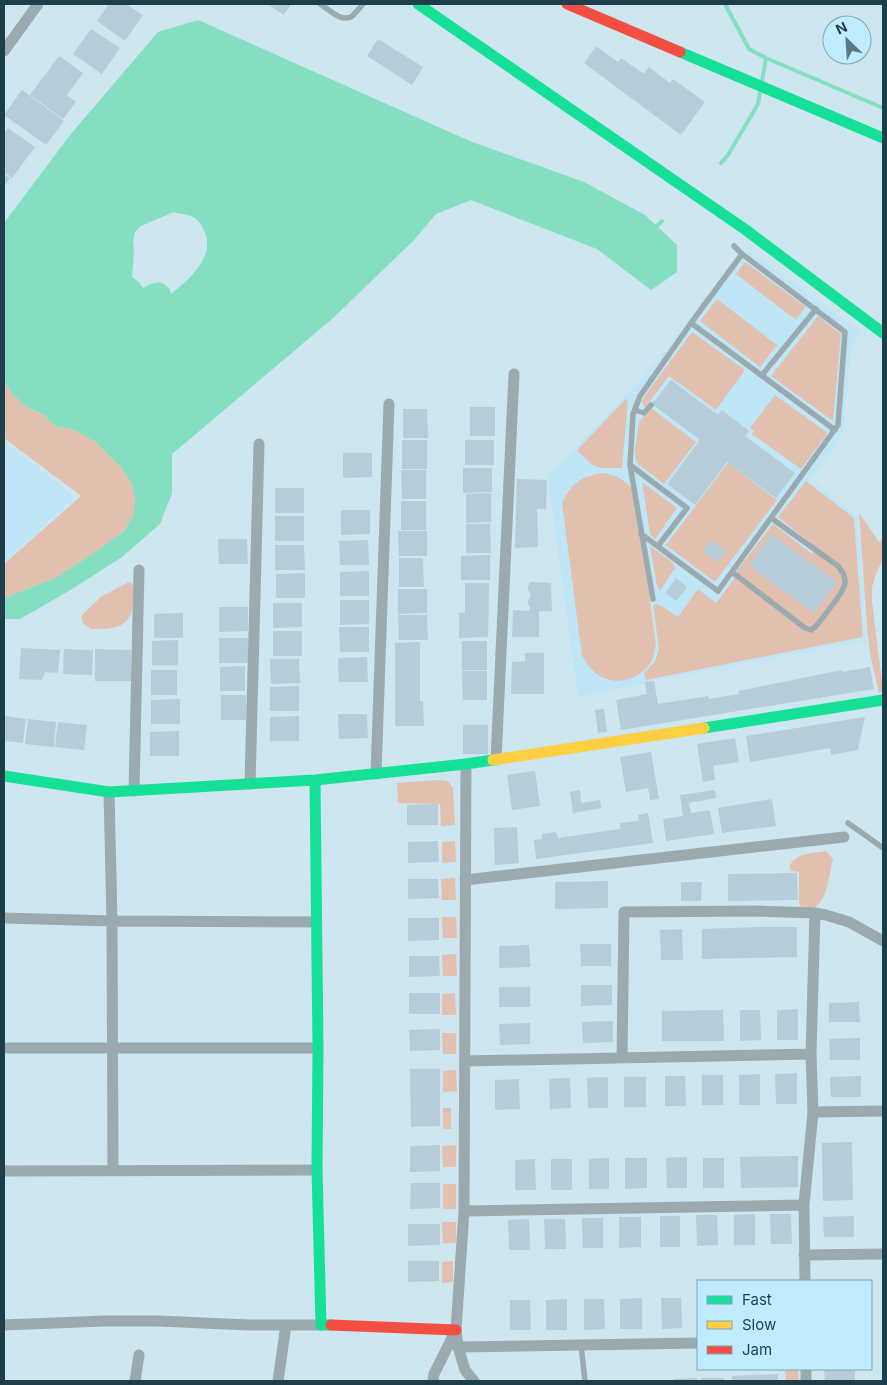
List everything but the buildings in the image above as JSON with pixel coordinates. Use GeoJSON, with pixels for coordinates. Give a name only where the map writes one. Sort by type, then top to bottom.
{"type":"FeatureCollection","features":[{"type":"Feature","properties":{"kind":"street"},"geometry":{"type":"LineString","coordinates":[[4,51],[38,4]]}},
{"type":"Feature","properties":{"kind":"street"},"geometry":{"type":"LineString","coordinates":[[418,4],[746,230],[883,333]]}},
{"type":"Feature","properties":{"kind":"street"},"geometry":{"type":"LineString","coordinates":[[567,4],[883,138]]}},
{"type":"Feature","properties":{"kind":"street"},"geometry":{"type":"LineString","coordinates":[[496,760],[514,374]]}},
{"type":"Feature","properties":{"kind":"street"},"geometry":{"type":"LineString","coordinates":[[376,774],[389,404]]}},
{"type":"Feature","properties":{"kind":"street"},"geometry":{"type":"LineString","coordinates":[[250,784],[259,444]]}},
{"type":"Feature","properties":{"kind":"street"},"geometry":{"type":"LineString","coordinates":[[134,791],[139,570]]}},
{"type":"Feature","properties":{"kind":"street"},"geometry":{"type":"LineString","coordinates":[[4,776],[109,792],[315,780],[496,760],[883,700]]}},
{"type":"Feature","properties":{"kind":"street"},"geometry":{"type":"LineString","coordinates":[[466,764],[464,1212],[456,1330],[458,1347],[465,1370],[474,1381]]}},
{"type":"Feature","properties":{"kind":"street"},"geometry":{"type":"LineString","coordinates":[[315,780],[318,1048],[317,1170],[321,1324]]}},
{"type":"Feature","properties":{"kind":"street"},"geometry":{"type":"LineString","coordinates":[[109,792],[114,1048],[113,1170]]}},
{"type":"Feature","properties":{"kind":"street"},"geometry":{"type":"LineString","coordinates":[[465,880],[844,837]]}},
{"type":"Feature","properties":{"kind":"street"},"geometry":{"type":"LineString","coordinates":[[622,1058],[624,912],[756,911],[815,913],[849,922],[883,941]]}},
{"type":"Feature","properties":{"kind":"street"},"geometry":{"type":"LineString","coordinates":[[805,1280],[804,1205],[813,1112],[811,1054],[815,913]]}},
{"type":"Feature","properties":{"kind":"street"},"geometry":{"type":"LineString","coordinates":[[4,918],[112,921],[316,922]]}},
{"type":"Feature","properties":{"kind":"street"},"geometry":{"type":"LineString","coordinates":[[4,1048],[318,1048]]}},
{"type":"Feature","properties":{"kind":"street"},"geometry":{"type":"LineString","coordinates":[[465,1060],[811,1054]]}},
{"type":"Feature","properties":{"kind":"street"},"geometry":{"type":"LineString","coordinates":[[813,1112],[883,1111]]}},
{"type":"Feature","properties":{"kind":"street"},"geometry":{"type":"LineString","coordinates":[[4,1171],[317,1170]]}},
{"type":"Feature","properties":{"kind":"street"},"geometry":{"type":"LineString","coordinates":[[464,1212],[804,1205]]}},
{"type":"Feature","properties":{"kind":"street"},"geometry":{"type":"LineString","coordinates":[[804,1255],[883,1254]]}},
{"type":"Feature","properties":{"kind":"street"},"geometry":{"type":"LineString","coordinates":[[4,1325],[61,1322],[158,1321],[249,1325],[321,1324],[456,1330]]}},
{"type":"Feature","properties":{"kind":"street"},"geometry":{"type":"LineString","coordinates":[[278,1381],[286,1325]]}},
{"type":"Feature","properties":{"kind":"street"},"geometry":{"type":"LineString","coordinates":[[433,1381],[434,1374],[456,1330]]}},
{"type":"Feature","properties":{"kind":"street"},"geometry":{"type":"LineString","coordinates":[[458,1347],[697,1343]]}},
{"type":"Feature","properties":{"kind":"street"},"geometry":{"type":"LineString","coordinates":[[135,1381],[139,1355]]}},
{"type":"Feature","properties":{"kind":"lane"},"geometry":{"type":"LineString","coordinates":[[320,4],[340,17],[346,18],[352,16],[362,4]]}},
{"type":"Feature","properties":{"kind":"lane"},"geometry":{"type":"LineString","coordinates":[[642,534],[718,591],[838,425],[845,332],[734,246]]}},
{"type":"Feature","properties":{"kind":"lane"},"geometry":{"type":"LineString","coordinates":[[653,599],[630,465],[633,414],[640,396],[742,254]]}},
{"type":"Feature","properties":{"kind":"lane"},"geometry":{"type":"LineString","coordinates":[[762,375],[816,308]]}},
{"type":"Feature","properties":{"kind":"lane"},"geometry":{"type":"LineString","coordinates":[[691,323],[835,430]]}},
{"type":"Feature","properties":{"kind":"lane"},"geometry":{"type":"LineString","coordinates":[[635,410],[644,413],[651,405]]}},
{"type":"Feature","properties":{"kind":"lane"},"geometry":{"type":"LineString","coordinates":[[630,465],[687,508],[658,546]]}},
{"type":"Feature","properties":{"kind":"lane"},"geometry":{"type":"LineString","coordinates":[[732,572],[805,628],[811,630],[844,590],[846,582],[844,573],[838,566],[771,518]]}},
{"type":"Feature","properties":{"kind":"lane"},"geometry":{"type":"LineString","coordinates":[[848,824],[883,848]]}},
{"type":"Feature","properties":{"kind":"lane"},"geometry":{"type":"LineString","coordinates":[[581,1345],[585,1381]]}},
{"type":"Feature","properties":{"kind":"shaded area"},"geometry":{"type":"Polygon","coordinates":[[[198,20],[472,142],[584,182],[645,215],[677,245],[677,272],[651,290],[597,249],[471,200],[436,214],[414,240],[332,319],[172,454],[172,493],[160,524],[122,557],[69,591],[20,619],[4,619],[4,598],[55,578],[124,531],[133,516],[135,497],[131,482],[121,467],[96,442],[72,429],[56,427],[43,414],[27,407],[12,394],[4,381],[4,223],[70,135],[158,32],[198,20]],[[174,212],[141,226],[135,232],[132,277],[143,288],[153,283],[161,283],[168,287],[171,294],[192,275],[203,259],[207,242],[202,226],[193,217],[174,212]]]}},
{"type":"Feature","properties":{"kind":"shaded area"},"geometry":{"type":"Polygon","coordinates":[[[748,250],[860,332],[851,346],[843,431],[836,446],[810,479],[858,517],[866,640],[578,696],[548,476],[655,364],[738,257],[748,250]]]}},
{"type":"Feature","properties":{"kind":"shaded area"},"geometry":{"type":"Polygon","coordinates":[[[745,262],[806,307],[796,320],[736,274],[745,262]]]}},
{"type":"Feature","properties":{"kind":"shaded area"},"geometry":{"type":"Polygon","coordinates":[[[717,299],[777,345],[760,367],[700,321],[717,299]]]}},
{"type":"Feature","properties":{"kind":"shaded area"},"geometry":{"type":"Polygon","coordinates":[[[818,316],[841,334],[833,421],[771,376],[818,316]]]}},
{"type":"Feature","properties":{"kind":"shaded area"},"geometry":{"type":"Polygon","coordinates":[[[692,332],[745,370],[716,410],[669,376],[645,408],[642,402],[644,397],[692,332]]]}},
{"type":"Feature","properties":{"kind":"shaded area"},"geometry":{"type":"Polygon","coordinates":[[[4,381],[12,394],[27,407],[43,414],[56,427],[72,429],[96,442],[121,467],[131,482],[135,497],[133,516],[124,531],[55,578],[4,598],[4,564],[81,496],[4,438],[4,381]]]}},
{"type":"Feature","properties":{"kind":"shaded area"},"geometry":{"type":"Polygon","coordinates":[[[775,395],[827,434],[801,469],[752,434],[754,431],[750,428],[775,395]]]}},
{"type":"Feature","properties":{"kind":"shaded area"},"geometry":{"type":"Polygon","coordinates":[[[626,399],[628,401],[622,468],[601,468],[596,466],[577,450],[626,399]]]}},
{"type":"Feature","properties":{"kind":"shaded area"},"geometry":{"type":"Polygon","coordinates":[[[651,408],[696,442],[664,484],[639,465],[636,460],[635,450],[639,422],[651,408]]]}},
{"type":"Feature","properties":{"kind":"shaded area"},"geometry":{"type":"Polygon","coordinates":[[[4,442],[76,497],[4,562],[4,442]]]}},
{"type":"Feature","properties":{"kind":"shaded area"},"geometry":{"type":"Polygon","coordinates":[[[728,463],[777,500],[715,582],[666,545],[728,463]]]}},
{"type":"Feature","properties":{"kind":"shaded area"},"geometry":{"type":"Polygon","coordinates":[[[603,473],[621,479],[636,493],[656,646],[653,658],[643,671],[636,676],[620,681],[604,678],[597,674],[590,668],[582,656],[562,503],[570,490],[578,482],[589,476],[603,473]]]}},
{"type":"Feature","properties":{"kind":"shaded area"},"geometry":{"type":"Polygon","coordinates":[[[806,481],[854,518],[863,637],[646,680],[644,673],[655,661],[659,649],[653,605],[656,604],[665,608],[678,617],[698,589],[716,603],[734,579],[738,569],[773,524],[812,554],[818,549],[778,517],[806,481]]]}},
{"type":"Feature","properties":{"kind":"shaded area"},"geometry":{"type":"Polygon","coordinates":[[[642,482],[677,508],[655,539],[650,534],[642,482]]]}},
{"type":"Feature","properties":{"kind":"shaded area"},"geometry":{"type":"Polygon","coordinates":[[[859,513],[879,542],[883,539],[883,558],[872,587],[872,602],[883,691],[879,693],[870,654],[867,628],[859,513]]]}},
{"type":"Feature","properties":{"kind":"shaded area"},"geometry":{"type":"Polygon","coordinates":[[[650,546],[672,562],[675,568],[660,591],[657,586],[650,546]]]}},
{"type":"Feature","properties":{"kind":"shaded area"},"geometry":{"type":"Polygon","coordinates":[[[129,582],[133,585],[133,599],[130,616],[126,621],[115,627],[100,629],[91,629],[83,623],[81,616],[102,596],[129,582]]]}},
{"type":"Feature","properties":{"kind":"shaded area"},"geometry":{"type":"Polygon","coordinates":[[[448,781],[453,788],[455,825],[441,826],[440,804],[398,803],[397,783],[448,781]]]}},
{"type":"Feature","properties":{"kind":"shaded area"},"geometry":{"type":"Polygon","coordinates":[[[455,841],[456,862],[442,863],[442,842],[455,841]]]}},
{"type":"Feature","properties":{"kind":"shaded area"},"geometry":{"type":"Polygon","coordinates":[[[826,851],[833,859],[823,896],[815,907],[801,908],[799,902],[799,872],[791,871],[790,865],[801,856],[826,851]]]}},
{"type":"Feature","properties":{"kind":"shaded area"},"geometry":{"type":"Polygon","coordinates":[[[455,878],[456,900],[442,900],[441,879],[455,878]]]}},
{"type":"Feature","properties":{"kind":"shaded area"},"geometry":{"type":"Polygon","coordinates":[[[442,917],[456,917],[457,938],[443,938],[442,917]]]}},
{"type":"Feature","properties":{"kind":"shaded area"},"geometry":{"type":"Polygon","coordinates":[[[456,954],[457,976],[443,976],[442,955],[456,954]]]}},
{"type":"Feature","properties":{"kind":"shaded area"},"geometry":{"type":"Polygon","coordinates":[[[455,993],[456,1015],[442,1015],[442,994],[455,993]]]}},
{"type":"Feature","properties":{"kind":"shaded area"},"geometry":{"type":"Polygon","coordinates":[[[442,1033],[456,1033],[456,1054],[443,1054],[442,1033]]]}},
{"type":"Feature","properties":{"kind":"shaded area"},"geometry":{"type":"Polygon","coordinates":[[[456,1070],[457,1091],[443,1092],[443,1071],[456,1070]]]}},
{"type":"Feature","properties":{"kind":"shaded area"},"geometry":{"type":"Polygon","coordinates":[[[443,1108],[451,1108],[451,1129],[443,1129],[443,1108]]]}},
{"type":"Feature","properties":{"kind":"shaded area"},"geometry":{"type":"Polygon","coordinates":[[[456,1145],[456,1167],[443,1167],[442,1146],[456,1145]]]}},
{"type":"Feature","properties":{"kind":"shaded area"},"geometry":{"type":"Polygon","coordinates":[[[443,1184],[456,1184],[456,1209],[443,1209],[443,1184]]]}},
{"type":"Feature","properties":{"kind":"shaded area"},"geometry":{"type":"Polygon","coordinates":[[[442,1222],[456,1222],[456,1243],[443,1243],[442,1222]]]}},
{"type":"Feature","properties":{"kind":"shaded area"},"geometry":{"type":"Polygon","coordinates":[[[453,1261],[453,1282],[442,1283],[442,1262],[453,1261]]]}},
{"type":"Feature","properties":{"kind":"shaded area"},"geometry":{"type":"Polygon","coordinates":[[[785,1370],[798,1370],[799,1381],[786,1381],[785,1370]]]}},
{"type":"Feature","properties":{"kind":"waterway"},"geometry":{"type":"LineString","coordinates":[[725,4],[749,49],[883,108]]}},
{"type":"Feature","properties":{"kind":"waterway"},"geometry":{"type":"LineString","coordinates":[[762,82],[766,58]]}},
{"type":"Feature","properties":{"kind":"waterway"},"geometry":{"type":"LineString","coordinates":[[721,163],[728,155],[758,104],[760,92]]}},
{"type":"Feature","properties":{"kind":"waterway"},"geometry":{"type":"LineString","coordinates":[[657,226],[662,221]]}},
{"type":"Feature","properties":{"kind":"traffic: fast"},"geometry":{"type":"LineString","coordinates":[[418,4],[746,230],[883,333]]}},
{"type":"Feature","properties":{"kind":"traffic: fast"},"geometry":{"type":"LineString","coordinates":[[680,52],[883,138]]}},
{"type":"Feature","properties":{"kind":"traffic: fast"},"geometry":{"type":"LineString","coordinates":[[704,728],[883,700]]}},
{"type":"Feature","properties":{"kind":"traffic: fast"},"geometry":{"type":"LineString","coordinates":[[4,776],[109,792],[315,780],[493,760]]}},
{"type":"Feature","properties":{"kind":"traffic: fast"},"geometry":{"type":"LineString","coordinates":[[315,780],[318,1048],[317,1170],[321,1325],[331,1325]]}},
{"type":"Feature","properties":{"kind":"traffic: slow"},"geometry":{"type":"LineString","coordinates":[[493,760],[704,728]]}},
{"type":"Feature","properties":{"kind":"traffic: jam"},"geometry":{"type":"LineString","coordinates":[[567,4],[680,52]]}},
{"type":"Feature","properties":{"kind":"traffic: jam"},"geometry":{"type":"LineString","coordinates":[[331,1325],[456,1330]]}}]}
